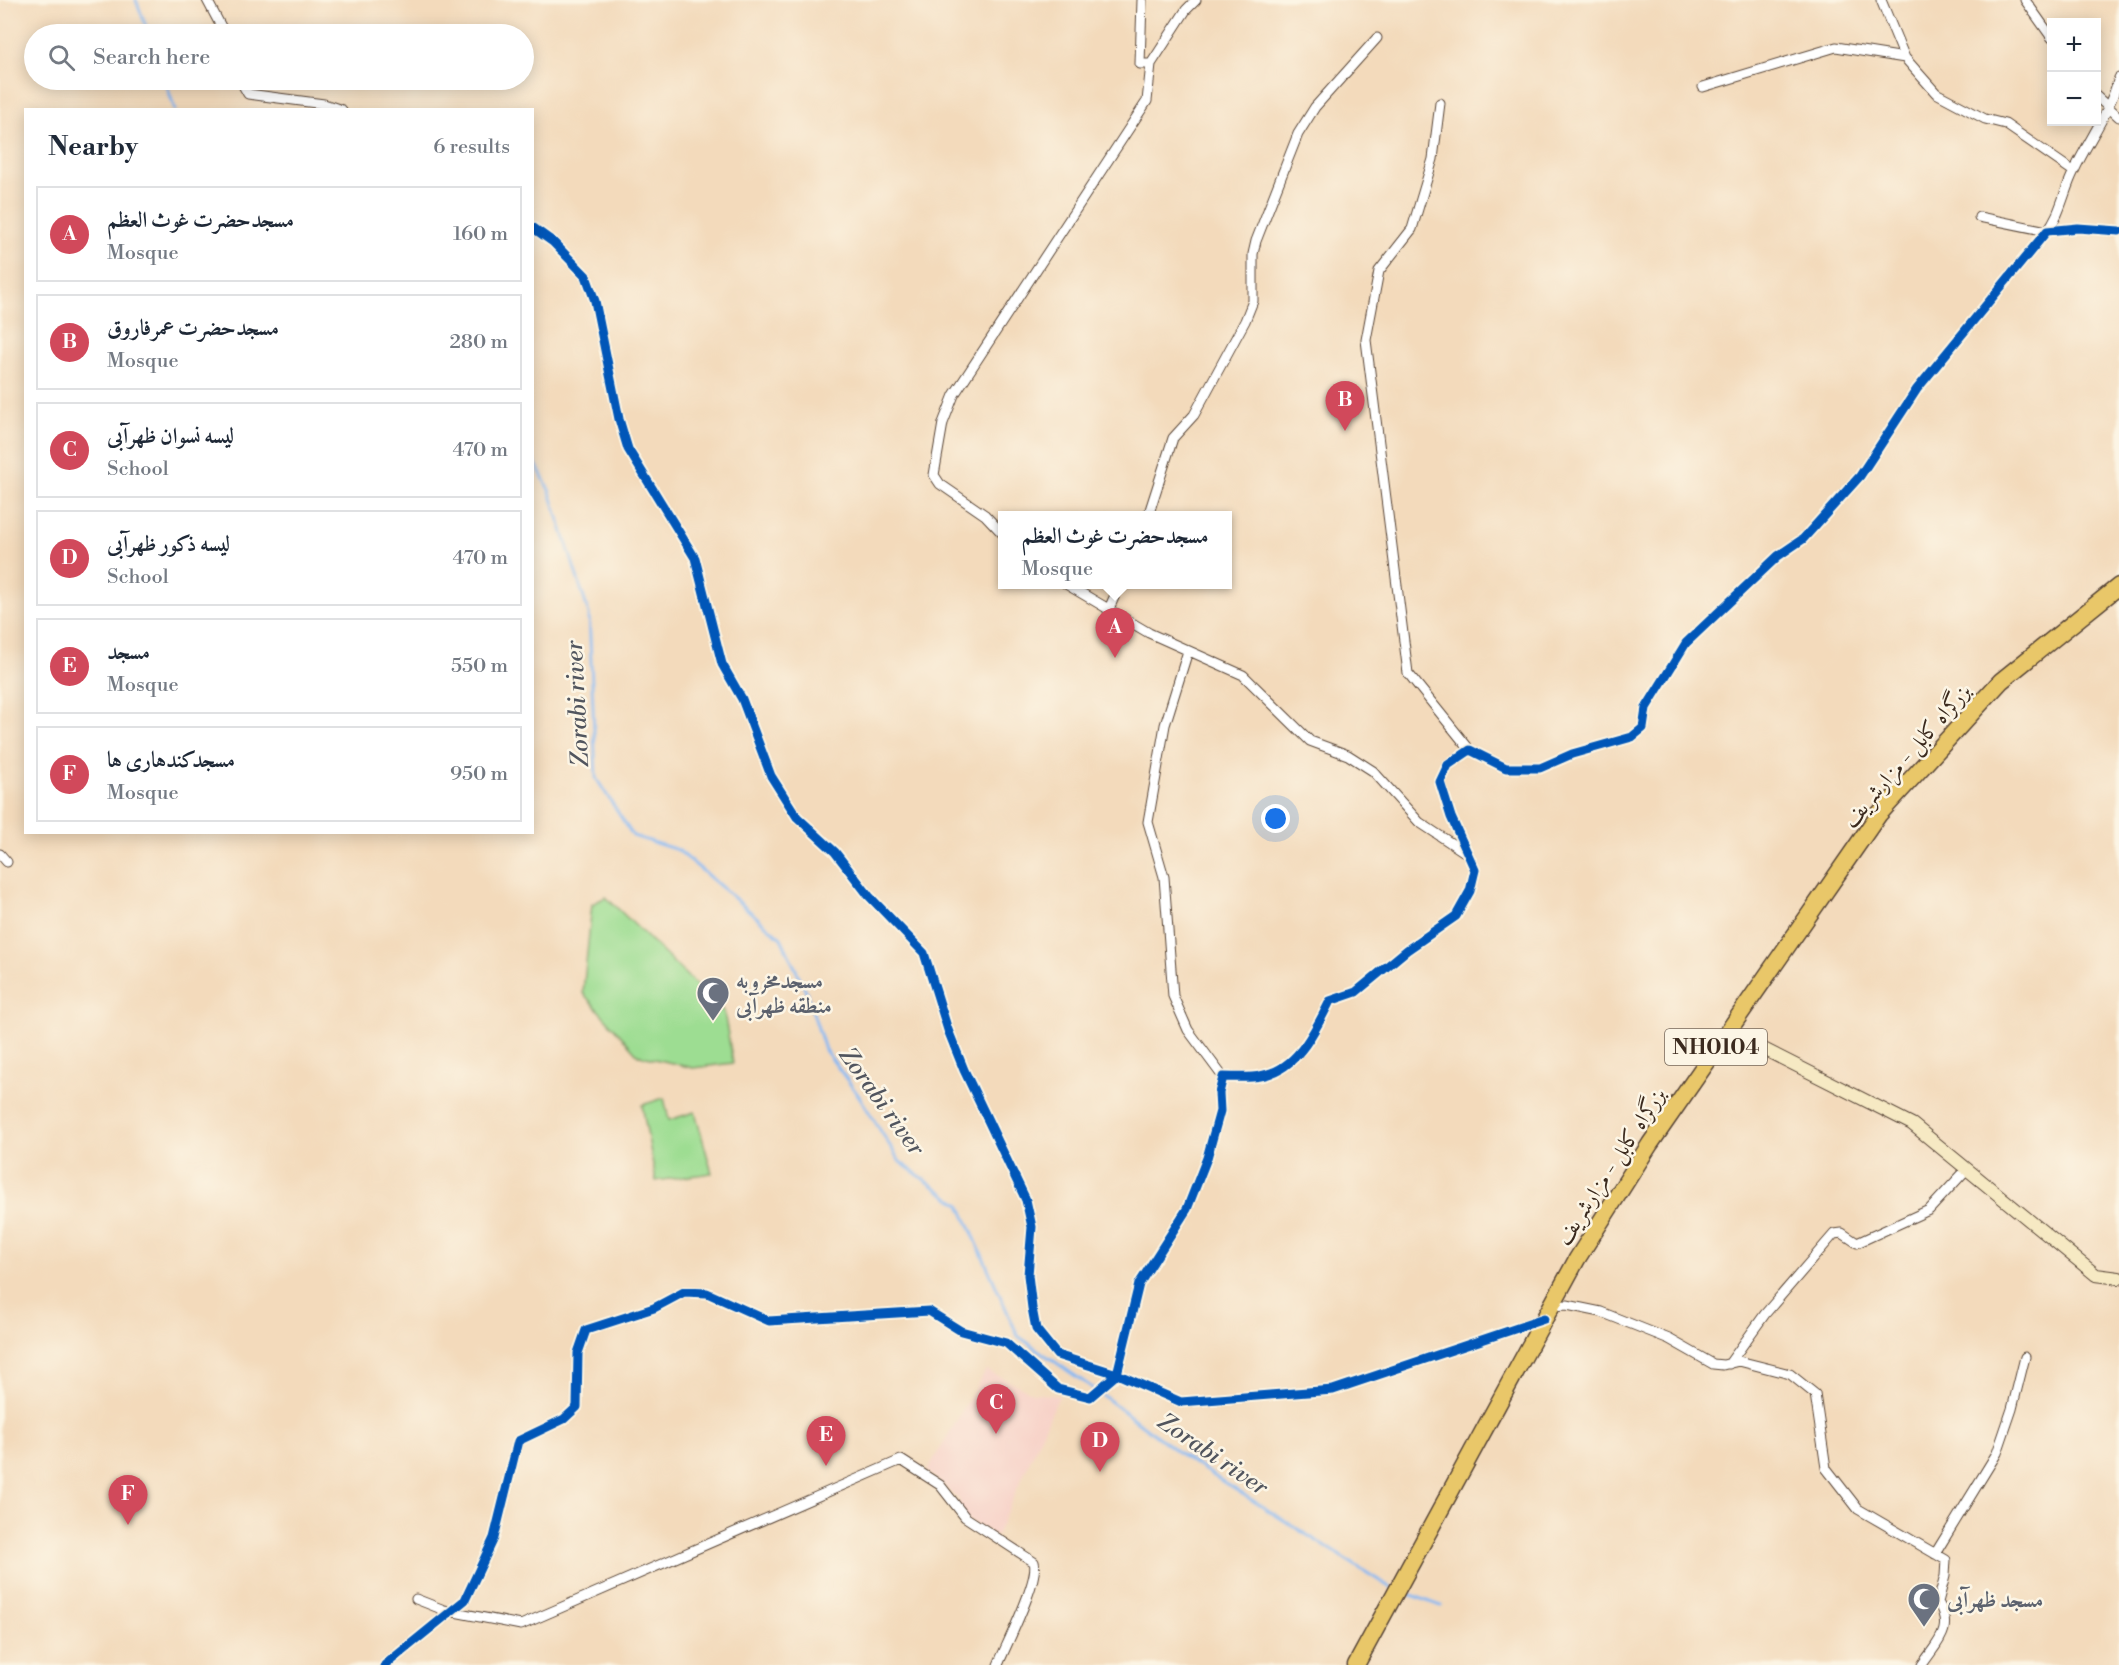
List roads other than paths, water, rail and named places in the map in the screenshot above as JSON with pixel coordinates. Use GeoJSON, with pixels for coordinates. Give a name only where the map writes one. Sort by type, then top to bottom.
{"type":"FeatureCollection","features":[{"type":"Feature","properties":{"kind":"highway","name":"بزرگراه کابل - مزارشریف"},"geometry":{"type":"LineString","coordinates":[[1356,1665],[1576,1259],[1650,1144],[1879,814],[2001,681],[2119,586]]}},
{"type":"Feature","properties":{"kind":"street"},"geometry":{"type":"LineString","coordinates":[[207,0],[220,24]]}},
{"type":"Feature","properties":{"kind":"street"},"geometry":{"type":"LineString","coordinates":[[1142,0],[1140,63],[1151,64]]}},
{"type":"Feature","properties":{"kind":"street"},"geometry":{"type":"LineString","coordinates":[[998,528],[986,515],[940,484],[934,476],[943,423],[954,395],[1146,101],[1151,64],[1186,9],[1196,0]]}},
{"type":"Feature","properties":{"kind":"street"},"geometry":{"type":"LineString","coordinates":[[1881,0],[1905,58],[1936,93],[1985,119],[2005,124],[2073,171]]}},
{"type":"Feature","properties":{"kind":"street"},"geometry":{"type":"LineString","coordinates":[[2025,0],[2047,31]]}},
{"type":"Feature","properties":{"kind":"street"},"geometry":{"type":"LineString","coordinates":[[1150,511],[1173,438],[1194,415],[1245,321],[1253,301],[1253,254],[1256,241],[1298,134],[1315,107],[1377,38]]}},
{"type":"Feature","properties":{"kind":"street"},"geometry":{"type":"LineString","coordinates":[[1703,87],[1836,47],[1905,58]]}},
{"type":"Feature","properties":{"kind":"street"},"geometry":{"type":"LineString","coordinates":[[1440,103],[1433,159],[1412,230],[1379,271],[1366,340],[1408,673],[1470,750],[1506,768],[1540,768],[1572,754],[1632,737],[1643,728],[1646,708],[1686,643],[1778,556],[1803,538],[1860,476],[1917,389],[2054,223],[2073,171],[2110,108],[2119,78]]}},
{"type":"Feature","properties":{"kind":"street"},"geometry":{"type":"LineString","coordinates":[[246,90],[248,94],[324,104],[336,108]]}},
{"type":"Feature","properties":{"kind":"street"},"geometry":{"type":"LineString","coordinates":[[2101,100],[2119,117]]}},
{"type":"Feature","properties":{"kind":"street"},"geometry":{"type":"LineString","coordinates":[[1978,217],[2048,231],[2078,228],[2119,231]]}},
{"type":"Feature","properties":{"kind":"street"},"geometry":{"type":"LineString","coordinates":[[534,228],[553,242],[586,276],[595,302],[619,419],[628,449],[695,558],[722,664],[742,699],[771,776],[797,817],[835,852],[869,896],[924,952],[948,1030],[964,1070],[1026,1200],[1032,1227],[1028,1275],[1036,1329],[1057,1355],[1117,1374],[1181,1402],[1333,1390],[1567,1305],[1601,1312],[1670,1339],[1713,1364],[1729,1364],[1739,1361],[1790,1374],[1815,1394],[1826,1468],[1858,1509],[1946,1560],[1945,1576],[1938,1602],[1946,1616],[1944,1631],[1922,1665]]}},
{"type":"Feature","properties":{"kind":"street"},"geometry":{"type":"LineString","coordinates":[[1072,589],[1108,611],[1188,651],[1244,675],[1310,741],[1348,755],[1373,771],[1419,822],[1470,856]]}},
{"type":"Feature","properties":{"kind":"street"},"geometry":{"type":"LineString","coordinates":[[1108,611],[1118,589]]}},
{"type":"Feature","properties":{"kind":"street"},"geometry":{"type":"LineString","coordinates":[[1188,651],[1165,725],[1148,822],[1164,877],[1173,996],[1188,1029],[1223,1077]]}},
{"type":"Feature","properties":{"kind":"street"},"geometry":{"type":"LineString","coordinates":[[1223,1077],[1270,1074],[1294,1058],[1319,1024],[1330,1001],[1356,992],[1407,950],[1456,916],[1470,891],[1475,870],[1451,817],[1440,782],[1448,765],[1470,750]]}},
{"type":"Feature","properties":{"kind":"street"},"geometry":{"type":"LineString","coordinates":[[0,854],[7,862]]}},
{"type":"Feature","properties":{"kind":"street"},"geometry":{"type":"LineString","coordinates":[[1728,1030],[1912,1124],[2096,1275],[2119,1278]]}},
{"type":"Feature","properties":{"kind":"street"},"geometry":{"type":"LineString","coordinates":[[385,1665],[454,1611],[474,1586],[494,1538],[518,1441],[564,1419],[577,1407],[578,1353],[586,1330],[654,1308],[684,1292],[706,1293],[769,1321],[929,1311],[961,1331],[1006,1343],[1058,1389],[1090,1397],[1117,1374],[1139,1284],[1187,1209],[1207,1158],[1220,1111],[1219,1093],[1223,1077]]}},
{"type":"Feature","properties":{"kind":"street"},"geometry":{"type":"LineString","coordinates":[[1729,1364],[1765,1314],[1834,1234],[1842,1233],[1857,1244],[1929,1210],[1967,1169]]}},
{"type":"Feature","properties":{"kind":"street"},"geometry":{"type":"LineString","coordinates":[[1935,1554],[1997,1453],[2012,1410],[2025,1356]]}},
{"type":"Feature","properties":{"kind":"street"},"geometry":{"type":"LineString","coordinates":[[416,1599],[444,1610],[521,1625],[901,1460],[940,1485],[965,1517],[1034,1562],[1036,1569],[1032,1586],[998,1665]]}},
{"type":"Feature","properties":{"kind":"waterway","name":"Zorabi river"},"geometry":{"type":"LineString","coordinates":[[136,0],[145,24]]}},
{"type":"Feature","properties":{"kind":"waterway","name":"Zorabi river"},"geometry":{"type":"LineString","coordinates":[[168,90],[174,108]]}},
{"type":"Feature","properties":{"kind":"waterway","name":"Zorabi river"},"geometry":{"type":"LineString","coordinates":[[534,460],[550,492],[589,614],[596,778],[633,836],[678,850],[781,938],[806,991],[825,1050],[859,1096],[900,1162],[960,1205],[1018,1336],[1097,1391],[1187,1459],[1391,1588]]}},
{"type":"Feature","properties":{"kind":"waterway","name":"Zorabi river"},"geometry":{"type":"LineString","coordinates":[[1403,1592],[1441,1606]]}},
{"type":"Feature","properties":{"kind":"place","name":"مسجدحضرت عمرفاروق"},"geometry":{"type":"Point","coordinates":[1345,431]}},
{"type":"Feature","properties":{"kind":"place","name":"مسجدحضرت غوث العظم"},"geometry":{"type":"Point","coordinates":[1115,658]}},
{"type":"Feature","properties":{"kind":"place","name":"مسجدمخروبه منطقه ظهرآبی"},"geometry":{"type":"Point","coordinates":[713,1022]}},
{"type":"Feature","properties":{"kind":"place","name":"لیسه نسوان ظهرآبی"},"geometry":{"type":"Point","coordinates":[996,1434]}},
{"type":"Feature","properties":{"kind":"place","name":"مسجد"},"geometry":{"type":"Point","coordinates":[826,1466]}},
{"type":"Feature","properties":{"kind":"place","name":"لیسه ذکور ظهرآبی"},"geometry":{"type":"Point","coordinates":[1100,1472]}},
{"type":"Feature","properties":{"kind":"place","name":"مسجدکندهاری ها"},"geometry":{"type":"Point","coordinates":[128,1525]}},
{"type":"Feature","properties":{"kind":"place","name":"مسجد ظهرآبی"},"geometry":{"type":"Point","coordinates":[1924,1628]}}]}
